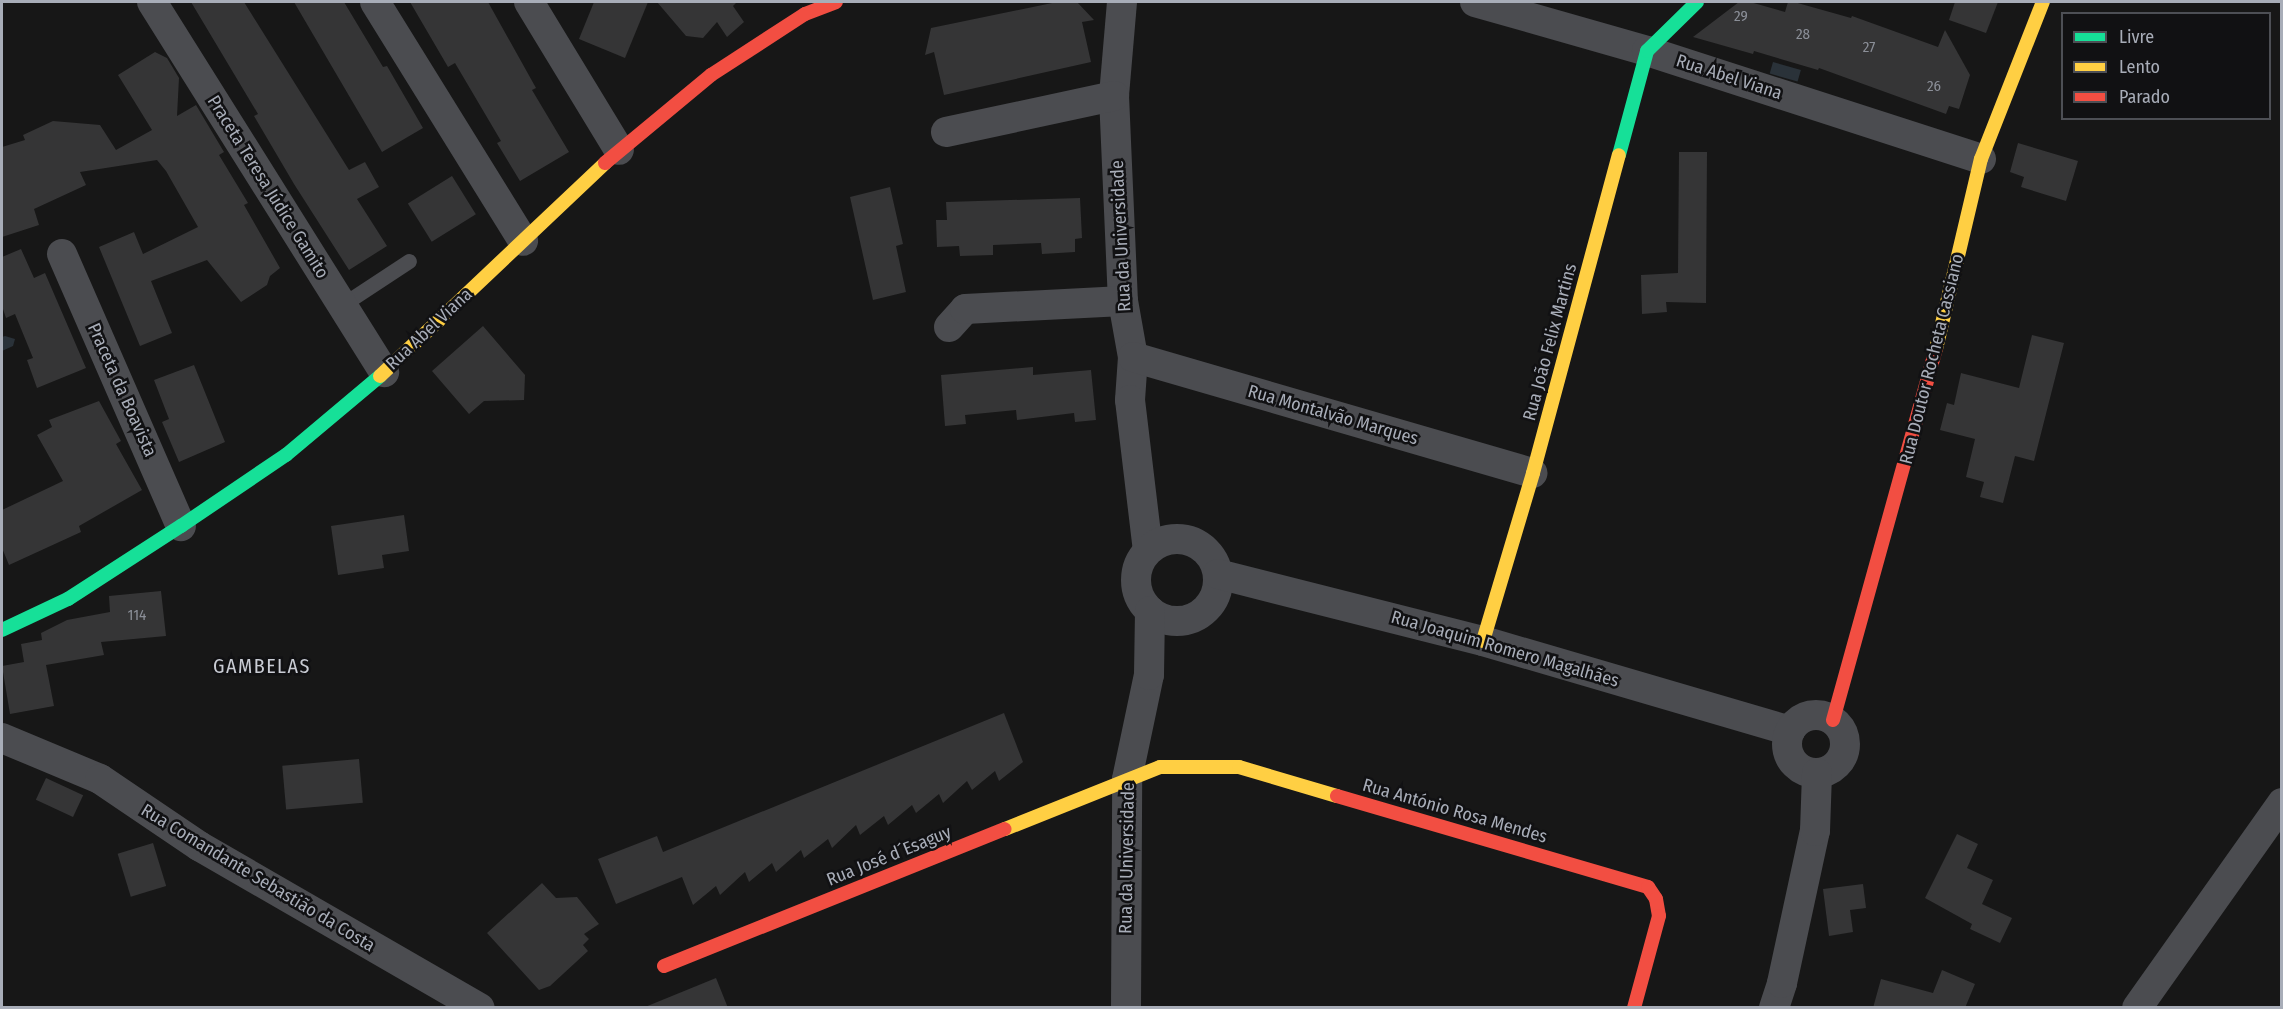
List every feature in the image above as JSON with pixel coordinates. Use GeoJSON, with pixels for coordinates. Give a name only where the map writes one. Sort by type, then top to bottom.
{"type":"FeatureCollection","features":[{"type":"Feature","properties":{"kind":"street","name":"Praceta Teresa Júdice Gamito"},"geometry":{"type":"LineString","coordinates":[[152,2],[384,372]]}},
{"type":"Feature","properties":{"kind":"street"},"geometry":{"type":"LineString","coordinates":[[375,2],[523,240]]}},
{"type":"Feature","properties":{"kind":"street"},"geometry":{"type":"LineString","coordinates":[[529,2],[620,150]]}},
{"type":"Feature","properties":{"kind":"street","name":"Rua Abel Viana"},"geometry":{"type":"LineString","coordinates":[[2,630],[68,599],[286,455],[384,372],[620,150],[711,75],[803,8],[836,2]]}},
{"type":"Feature","properties":{"kind":"street","name":"Rua da Universidade"},"geometry":{"type":"LineString","coordinates":[[1122,2],[1114,96],[1123,301],[1133,357],[1130,400],[1137,469],[1160,544],[1140,561],[1136,581],[1142,600],[1163,616],[1127,779],[1126,1008]]}},
{"type":"Feature","properties":{"kind":"street","name":"Rua Abel Viana"},"geometry":{"type":"LineString","coordinates":[[1475,2],[1647,51],[1981,159]]}},
{"type":"Feature","properties":{"kind":"street"},"geometry":{"type":"LineString","coordinates":[[1647,51],[1697,2]]}},
{"type":"Feature","properties":{"kind":"street","name":"Rua Doutor Rocheta Cassiano"},"geometry":{"type":"LineString","coordinates":[[1833,720],[1932,365],[1981,159],[2043,2]]}},
{"type":"Feature","properties":{"kind":"street","name":"Rua João Felix Martins"},"geometry":{"type":"LineString","coordinates":[[1483,641],[1533,473],[1647,51]]}},
{"type":"Feature","properties":{"kind":"street"},"geometry":{"type":"LineString","coordinates":[[946,132],[1114,96]]}},
{"type":"Feature","properties":{"kind":"street","name":"Praceta da Boavista"},"geometry":{"type":"LineString","coordinates":[[62,254],[181,526]]}},
{"type":"Feature","properties":{"kind":"street"},"geometry":{"type":"LineString","coordinates":[[949,327],[964,309],[1123,301]]}},
{"type":"Feature","properties":{"kind":"street","name":"Rua Montalvão Marques"},"geometry":{"type":"LineString","coordinates":[[1133,357],[1533,473]]}},
{"type":"Feature","properties":{"kind":"street"},"geometry":{"type":"LineString","coordinates":[[1160,544],[1184,539],[1197,543],[1214,561],[1218,574],[1218,586],[1208,607],[1199,615],[1163,616]]}},
{"type":"Feature","properties":{"kind":"street","name":"Rua Joaquim Romero Magalhães"},"geometry":{"type":"LineString","coordinates":[[1218,574],[1483,641],[1790,731]]}},
{"type":"Feature","properties":{"kind":"street"},"geometry":{"type":"LineString","coordinates":[[1813,715],[1823,715],[1833,720],[1844,735],[1844,752],[1835,766],[1817,773],[1798,766],[1788,750],[1790,731],[1796,723],[1813,715]]}},
{"type":"Feature","properties":{"kind":"street","name":"Rua Comandante Sebastião da Costa"},"geometry":{"type":"LineString","coordinates":[[2,738],[100,779],[199,846],[480,1008]]}},
{"type":"Feature","properties":{"kind":"street","name":"Rua António Rosa Mendes"},"geometry":{"type":"LineString","coordinates":[[1127,779],[1160,767],[1239,767],[1648,886],[1656,899],[1659,916],[1634,1008]]}},
{"type":"Feature","properties":{"kind":"street"},"geometry":{"type":"LineString","coordinates":[[1774,1008],[1782,983],[1815,831],[1817,773]]}},
{"type":"Feature","properties":{"kind":"street","name":"Rua José d´Esaguy"},"geometry":{"type":"LineString","coordinates":[[664,966],[1127,779]]}},
{"type":"Feature","properties":{"kind":"street"},"geometry":{"type":"LineString","coordinates":[[2137,1008],[2282,803]]}},
{"type":"Feature","properties":{"kind":"lane"},"geometry":{"type":"LineString","coordinates":[[342,305],[409,261]]}},
{"type":"Feature","properties":{"kind":"shaded area"},"geometry":{"type":"Polygon","coordinates":[[[1773,62],[1801,70],[1798,82],[1770,74],[1773,62]]]}},
{"type":"Feature","properties":{"kind":"shaded area"},"geometry":{"type":"Polygon","coordinates":[[[2,337],[15,339],[13,346],[2,351],[2,337]]]}},
{"type":"Feature","properties":{"kind":"building"},"geometry":{"type":"Polygon","coordinates":[[[191,2],[244,2],[349,170],[365,162],[379,187],[357,199],[387,246],[349,270],[294,184],[254,116],[258,114],[191,2]]]}},
{"type":"Feature","properties":{"kind":"building"},"geometry":{"type":"Polygon","coordinates":[[[294,2],[344,2],[383,67],[387,66],[423,128],[382,152],[294,2]]]}},
{"type":"Feature","properties":{"kind":"building"},"geometry":{"type":"Polygon","coordinates":[[[410,2],[488,2],[536,88],[532,90],[569,152],[520,181],[497,143],[501,141],[455,63],[448,67],[410,2]]]}},
{"type":"Feature","properties":{"kind":"building"},"geometry":{"type":"Polygon","coordinates":[[[594,2],[648,2],[625,58],[579,39],[594,2]]]}},
{"type":"Feature","properties":{"kind":"building"},"geometry":{"type":"Polygon","coordinates":[[[657,2],[737,2],[733,6],[744,22],[727,37],[717,22],[703,38],[686,36],[657,2]]]}},
{"type":"Feature","properties":{"kind":"building"},"geometry":{"type":"Polygon","coordinates":[[[1057,2],[1077,2],[1094,20],[1082,22],[1091,62],[944,95],[934,52],[925,55],[931,28],[1057,2]]]}},
{"type":"Feature","properties":{"kind":"building"},"geometry":{"type":"Polygon","coordinates":[[[1739,2],[1750,2],[1785,12],[1788,2],[1794,2],[1851,18],[1852,16],[1938,47],[1945,30],[1970,75],[1959,109],[1949,106],[1946,114],[1819,68],[1818,70],[1754,51],[1753,54],[1693,37],[1739,2]]]}},
{"type":"Feature","properties":{"kind":"building"},"geometry":{"type":"Polygon","coordinates":[[[1955,2],[1998,2],[1986,33],[1949,20],[1955,2]]]}},
{"type":"Feature","properties":{"kind":"building"},"geometry":{"type":"Polygon","coordinates":[[[155,52],[167,58],[179,78],[177,116],[196,105],[224,152],[219,155],[248,203],[244,205],[280,268],[270,276],[267,285],[241,302],[207,260],[151,281],[172,333],[140,346],[99,247],[134,232],[143,254],[198,227],[166,171],[157,160],[80,172],[86,185],[34,209],[39,225],[2,237],[2,147],[25,140],[23,135],[53,121],[100,125],[116,150],[152,130],[118,75],[155,52]]]}},
{"type":"Feature","properties":{"kind":"building"},"geometry":{"type":"Polygon","coordinates":[[[2018,143],[2078,161],[2066,201],[2021,187],[2024,177],[2010,172],[2018,143]]]}},
{"type":"Feature","properties":{"kind":"building"},"geometry":{"type":"Polygon","coordinates":[[[1679,152],[1707,152],[1706,303],[1666,302],[1667,312],[1642,314],[1641,275],[1678,273],[1679,152]]]}},
{"type":"Feature","properties":{"kind":"building"},"geometry":{"type":"Polygon","coordinates":[[[452,176],[476,214],[432,242],[408,204],[452,176]]]}},
{"type":"Feature","properties":{"kind":"building"},"geometry":{"type":"Polygon","coordinates":[[[890,187],[903,244],[896,246],[906,292],[873,300],[850,197],[890,187]]]}},
{"type":"Feature","properties":{"kind":"building"},"geometry":{"type":"Polygon","coordinates":[[[1080,198],[1082,238],[1075,239],[1075,252],[1042,254],[1041,243],[993,245],[993,255],[960,256],[959,246],[937,247],[936,220],[947,220],[946,202],[1080,198]]]}},
{"type":"Feature","properties":{"kind":"building"},"geometry":{"type":"Polygon","coordinates":[[[21,249],[34,278],[45,273],[86,368],[37,388],[27,360],[33,358],[15,314],[6,318],[2,306],[2,257],[21,249]]]}},
{"type":"Feature","properties":{"kind":"building"},"geometry":{"type":"Polygon","coordinates":[[[483,326],[525,375],[524,400],[484,401],[469,414],[432,371],[483,326]]]}},
{"type":"Feature","properties":{"kind":"building"},"geometry":{"type":"Polygon","coordinates":[[[2032,335],[2064,343],[2034,461],[2015,456],[2003,503],[1980,497],[1984,482],[1966,477],[1975,439],[1940,430],[1947,403],[1954,405],[1961,373],[2019,388],[2032,335]]]}},
{"type":"Feature","properties":{"kind":"building"},"geometry":{"type":"Polygon","coordinates":[[[194,365],[225,442],[179,462],[162,422],[169,419],[154,380],[194,365]]]}},
{"type":"Feature","properties":{"kind":"building"},"geometry":{"type":"Polygon","coordinates":[[[1033,367],[1033,375],[1091,370],[1096,420],[1075,422],[1074,413],[1017,420],[1016,410],[965,415],[966,424],[945,426],[941,375],[1033,367]]]}},
{"type":"Feature","properties":{"kind":"building"},"geometry":{"type":"Polygon","coordinates":[[[99,401],[121,441],[116,444],[142,490],[79,526],[81,532],[9,565],[2,548],[2,510],[63,481],[37,435],[52,427],[49,420],[99,401]]]}},
{"type":"Feature","properties":{"kind":"building"},"geometry":{"type":"Polygon","coordinates":[[[404,515],[409,551],[382,555],[384,568],[338,575],[331,526],[404,515]]]}},
{"type":"Feature","properties":{"kind":"building"},"geometry":{"type":"Polygon","coordinates":[[[161,591],[166,636],[101,642],[104,655],[46,665],[54,706],[10,714],[2,666],[24,662],[21,644],[42,640],[41,633],[67,620],[110,612],[109,596],[161,591]]]}},
{"type":"Feature","properties":{"kind":"building"},"geometry":{"type":"Polygon","coordinates":[[[1004,713],[1023,762],[999,781],[995,771],[972,790],[967,781],[943,803],[939,794],[916,813],[912,805],[888,825],[884,816],[860,835],[856,825],[832,848],[828,839],[804,858],[801,850],[776,872],[772,863],[749,882],[745,872],[720,895],[716,886],[693,905],[682,877],[616,904],[598,859],[657,836],[663,852],[1004,713]]]}},
{"type":"Feature","properties":{"kind":"building"},"geometry":{"type":"Polygon","coordinates":[[[359,759],[363,803],[286,810],[282,766],[359,759]]]}},
{"type":"Feature","properties":{"kind":"building"},"geometry":{"type":"Polygon","coordinates":[[[46,778],[83,795],[73,817],[36,800],[46,778]]]}},
{"type":"Feature","properties":{"kind":"building"},"geometry":{"type":"Polygon","coordinates":[[[1957,834],[1978,844],[1967,868],[1993,880],[1982,904],[2012,918],[2000,943],[1970,929],[1972,924],[1925,898],[1957,834]]]}},
{"type":"Feature","properties":{"kind":"building"},"geometry":{"type":"Polygon","coordinates":[[[153,843],[166,886],[131,897],[118,854],[153,843]]]}},
{"type":"Feature","properties":{"kind":"building"},"geometry":{"type":"Polygon","coordinates":[[[542,883],[556,898],[577,897],[599,924],[584,934],[589,939],[583,945],[588,951],[550,986],[539,990],[487,933],[542,883]]]}},
{"type":"Feature","properties":{"kind":"building"},"geometry":{"type":"Polygon","coordinates":[[[1863,884],[1866,908],[1850,910],[1853,932],[1829,936],[1823,889],[1863,884]]]}},
{"type":"Feature","properties":{"kind":"building"},"geometry":{"type":"Polygon","coordinates":[[[1942,970],[1975,984],[1965,1008],[1873,1008],[1881,979],[1933,993],[1942,970]]]}},
{"type":"Feature","properties":{"kind":"building"},"geometry":{"type":"Polygon","coordinates":[[[716,978],[728,1008],[645,1007],[716,978]]]}},
{"type":"Feature","properties":{"kind":"traffic: fast"},"geometry":{"type":"LineString","coordinates":[[1619,155],[1647,51],[1697,2]]}},
{"type":"Feature","properties":{"kind":"traffic: fast"},"geometry":{"type":"LineString","coordinates":[[2,630],[68,599],[181,526],[286,455],[380,376]]}},
{"type":"Feature","properties":{"kind":"traffic: slow"},"geometry":{"type":"LineString","coordinates":[[1936,349],[1981,159],[2043,2]]}},
{"type":"Feature","properties":{"kind":"traffic: slow"},"geometry":{"type":"LineString","coordinates":[[1483,641],[1533,473],[1619,155]]}},
{"type":"Feature","properties":{"kind":"traffic: slow"},"geometry":{"type":"LineString","coordinates":[[380,376],[605,163]]}},
{"type":"Feature","properties":{"kind":"traffic: slow"},"geometry":{"type":"LineString","coordinates":[[1005,829],[1160,767],[1239,767],[1337,796]]}},
{"type":"Feature","properties":{"kind":"traffic: jam"},"geometry":{"type":"LineString","coordinates":[[605,163],[711,75],[805,14],[836,2]]}},
{"type":"Feature","properties":{"kind":"traffic: jam"},"geometry":{"type":"LineString","coordinates":[[1833,720],[1936,349]]}},
{"type":"Feature","properties":{"kind":"traffic: jam"},"geometry":{"type":"LineString","coordinates":[[1337,796],[1648,887],[1656,899],[1659,916],[1634,1008]]}},
{"type":"Feature","properties":{"kind":"traffic: jam"},"geometry":{"type":"LineString","coordinates":[[664,966],[1005,829]]}},
{"type":"Feature","properties":{"kind":"district","name":"GAMBELAS"},"geometry":{"type":"Point","coordinates":[262,666]}}]}
